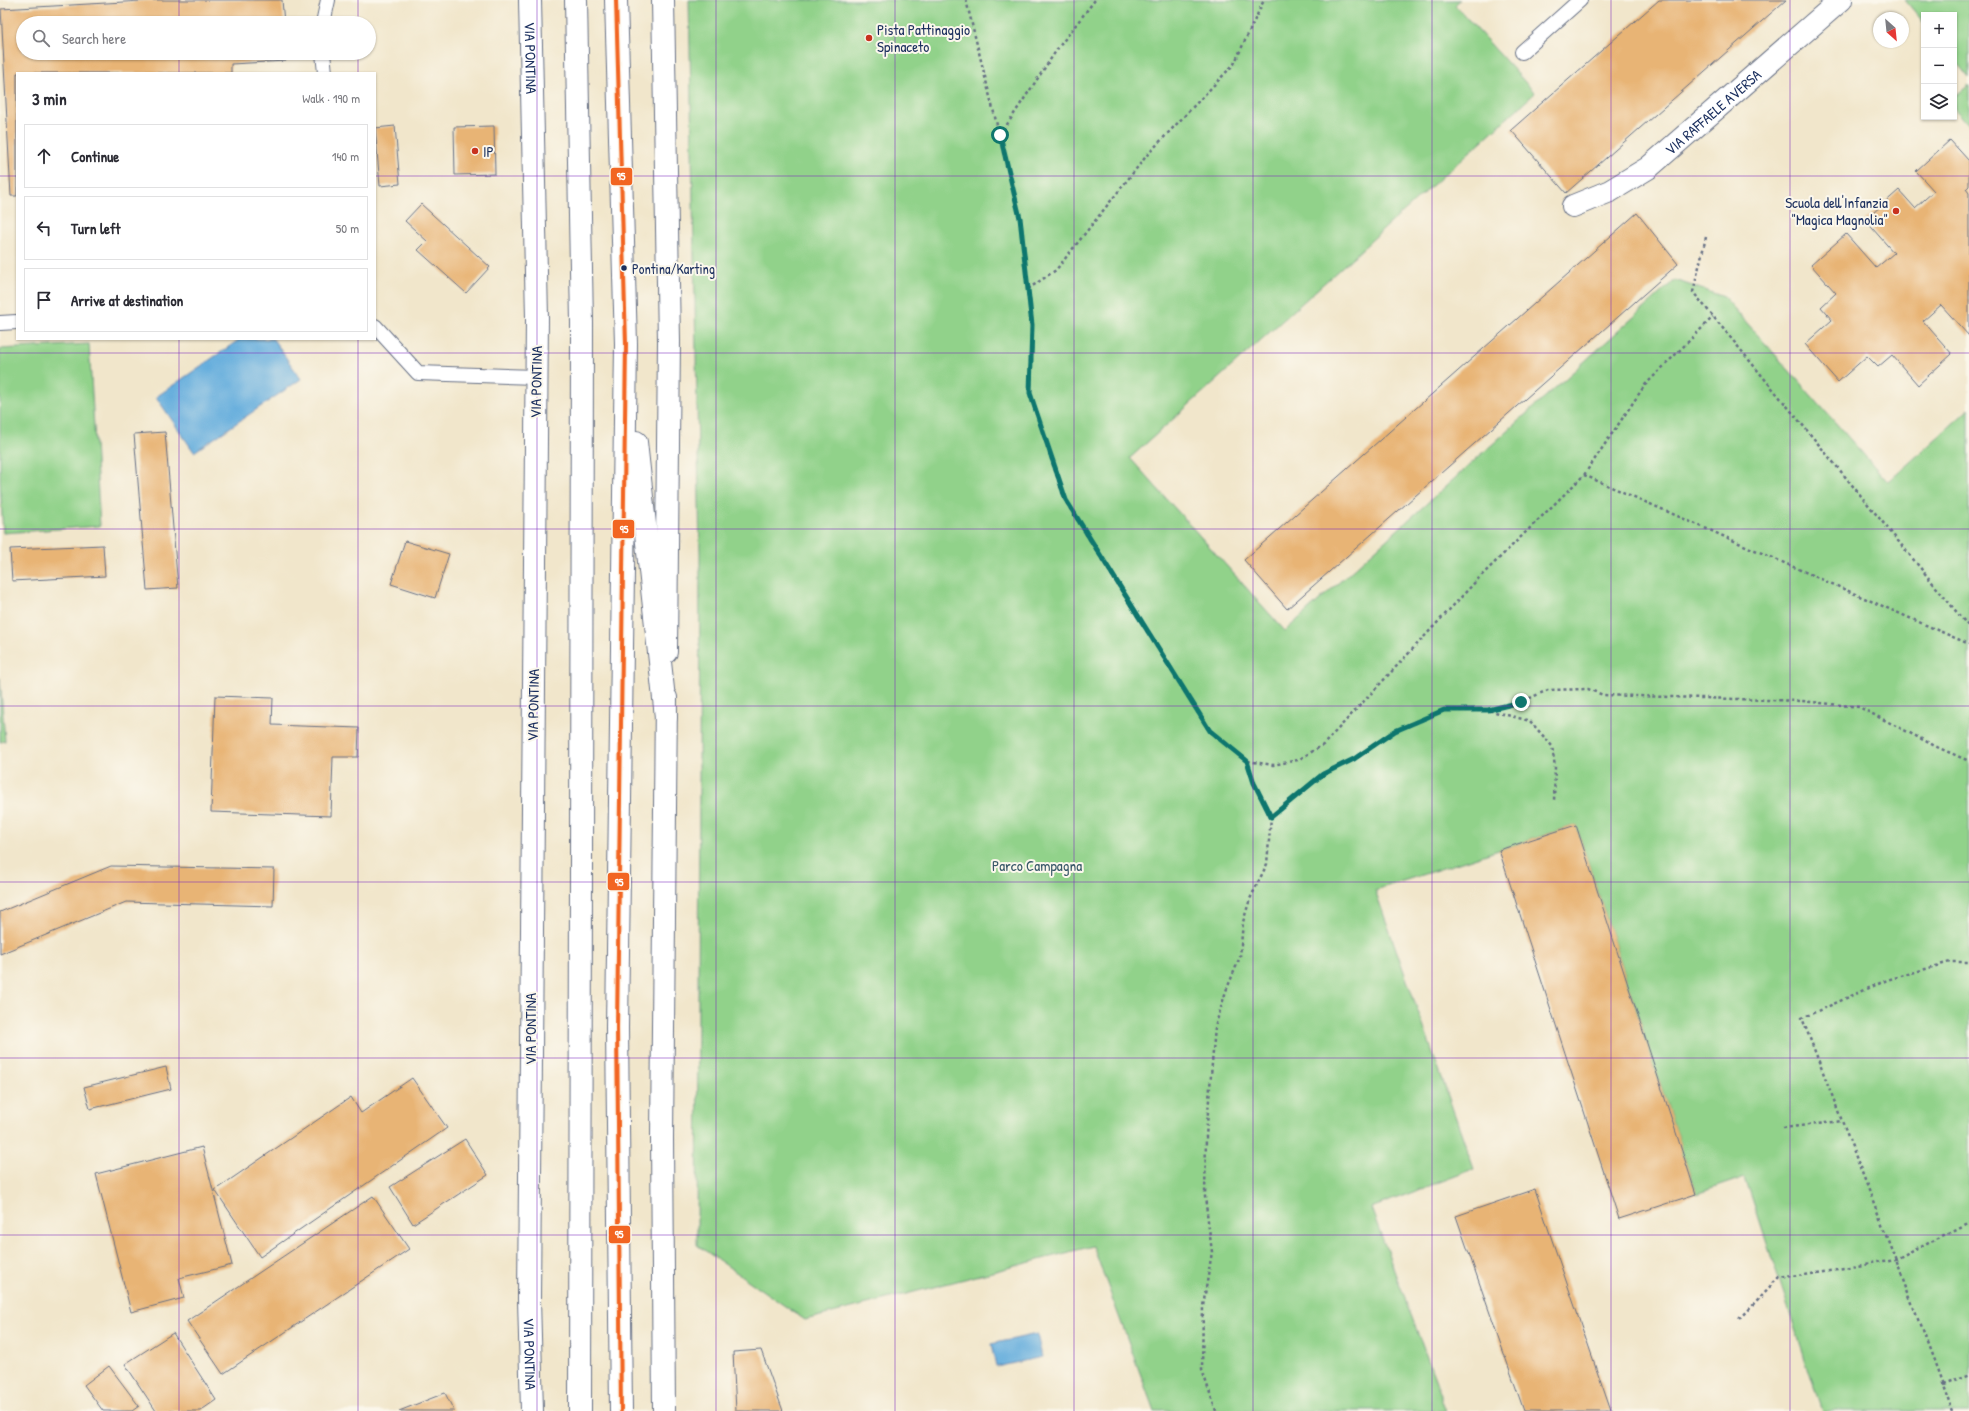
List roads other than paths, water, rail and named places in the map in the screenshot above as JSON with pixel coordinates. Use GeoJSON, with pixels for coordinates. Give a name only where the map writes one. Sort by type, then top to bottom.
{"type":"FeatureCollection","features":[{"type":"Feature","properties":{"kind":"main road","name":"VIA PONTINA"},"geometry":{"type":"LineString","coordinates":[[530,0],[536,303],[529,1299],[532,1411]]}},
{"type":"Feature","properties":{"kind":"main road"},"geometry":{"type":"LineString","coordinates":[[576,0],[582,323],[580,1411]]}},
{"type":"Feature","properties":{"kind":"main road"},"geometry":{"type":"LineString","coordinates":[[616,0],[626,344],[617,1028],[621,1411]]}},
{"type":"Feature","properties":{"kind":"main road"},"geometry":{"type":"LineString","coordinates":[[663,0],[669,341],[662,1138],[664,1411]]}},
{"type":"Feature","properties":{"kind":"main road","name":"VIA RAFFAELE AVERSA"},"geometry":{"type":"LineString","coordinates":[[1573,206],[1610,191],[1648,168],[1841,0]]}},
{"type":"Feature","properties":{"kind":"main road"},"geometry":{"type":"LineString","coordinates":[[626,344],[666,717]]}},
{"type":"Feature","properties":{"kind":"lane"},"geometry":{"type":"LineString","coordinates":[[324,16],[328,0]]}},
{"type":"Feature","properties":{"kind":"lane"},"geometry":{"type":"LineString","coordinates":[[1522,52],[1580,0]]}},
{"type":"Feature","properties":{"kind":"lane"},"geometry":{"type":"LineString","coordinates":[[324,60],[325,72]]}},
{"type":"Feature","properties":{"kind":"lane"},"geometry":{"type":"LineString","coordinates":[[0,323],[16,322]]}},
{"type":"Feature","properties":{"kind":"lane"},"geometry":{"type":"LineString","coordinates":[[376,327],[418,373],[536,377]]}},
{"type":"Feature","properties":{"kind":"water"},"geometry":{"type":"Polygon","coordinates":[[[239,340],[274,340],[301,379],[194,452],[156,397],[239,340]]]}},
{"type":"Feature","properties":{"kind":"water"},"geometry":{"type":"Polygon","coordinates":[[[1037,1334],[1042,1357],[996,1367],[991,1344],[1037,1334]]]}},
{"type":"Feature","properties":{"kind":"place","name":"Pista Pattinaggio Spinaceto"},"geometry":{"type":"Point","coordinates":[869,38]}},
{"type":"Feature","properties":{"kind":"place","name":"IP"},"geometry":{"type":"Point","coordinates":[475,151]}},
{"type":"Feature","properties":{"kind":"place","name":"Scuola dell'Infanzia \"Magica Magnolia\""},"geometry":{"type":"Point","coordinates":[1896,211]}},
{"type":"Feature","properties":{"kind":"place","name":"Pontina/Karting"},"geometry":{"type":"Point","coordinates":[624,268]}},
{"type":"Feature","properties":{"kind":"park label","name":"Parco Campagna"},"geometry":{"type":"Point","coordinates":[1037,865]}}]}
